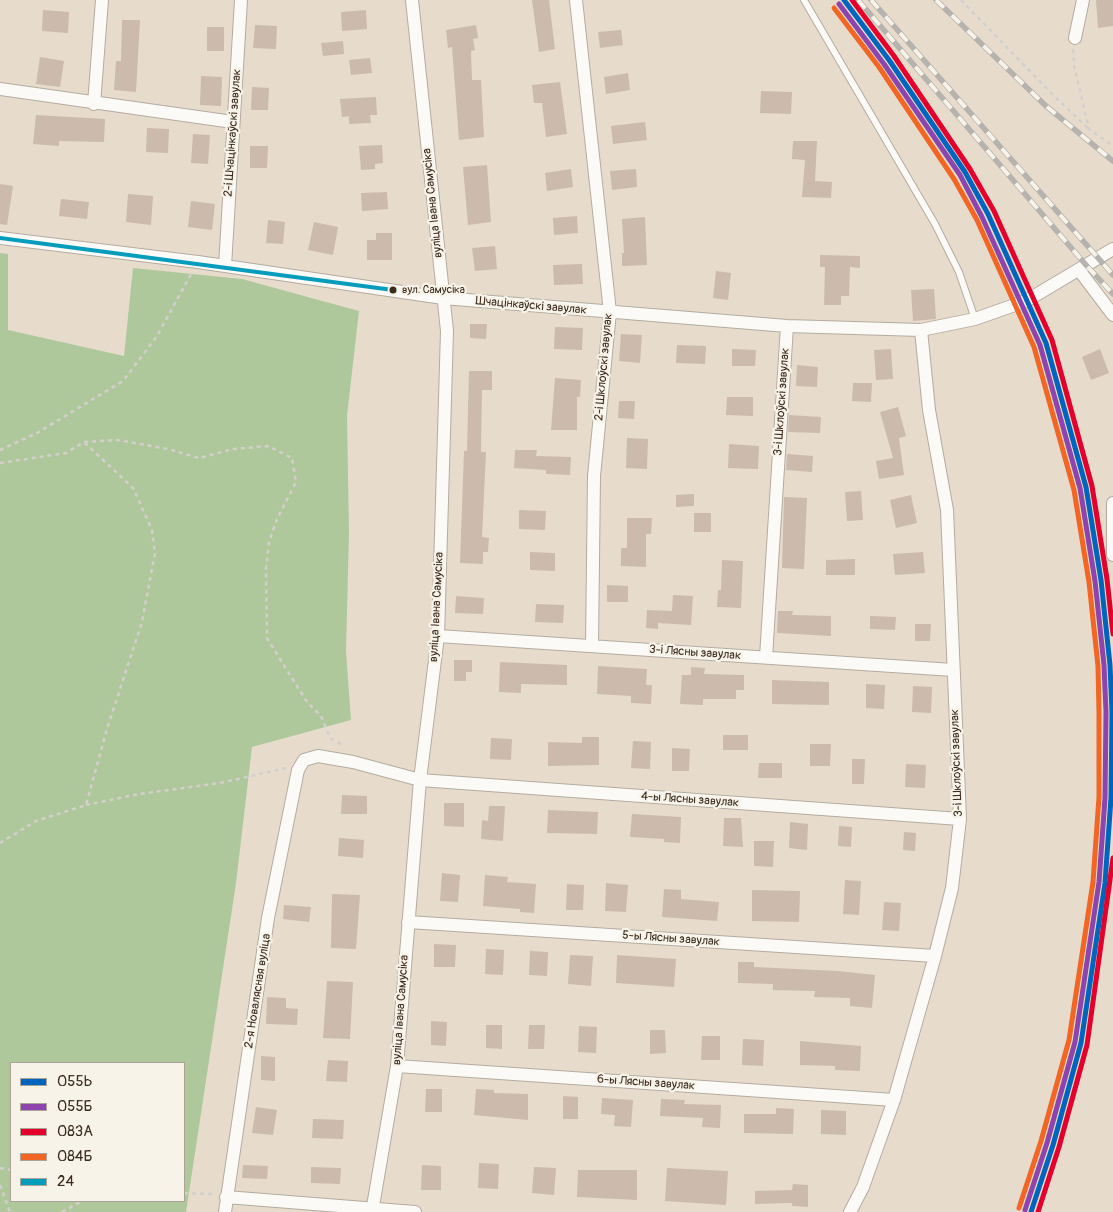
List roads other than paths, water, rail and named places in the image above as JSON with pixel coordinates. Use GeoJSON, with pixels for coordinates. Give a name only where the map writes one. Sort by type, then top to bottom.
{"type":"FeatureCollection","features":[{"type":"Feature","properties":{"kind":"street"},"geometry":{"type":"LineString","coordinates":[[94,104],[102,0]]}},
{"type":"Feature","properties":{"kind":"street","name":"2-і Шчацінкаўскі завулак"},"geometry":{"type":"LineString","coordinates":[[224,266],[241,0]]}},
{"type":"Feature","properties":{"kind":"street","name":"вуліца Івана Самусіка"},"geometry":{"type":"LineString","coordinates":[[372,1211],[397,1066],[420,780],[438,636],[447,331],[412,0]]}},
{"type":"Feature","properties":{"kind":"street","name":"2-і Шклоўскі завулак"},"geometry":{"type":"LineString","coordinates":[[576,0],[610,312],[594,476],[592,646]]}},
{"type":"Feature","properties":{"kind":"street"},"geometry":{"type":"LineString","coordinates":[[1075,38],[1083,0]]}},
{"type":"Feature","properties":{"kind":"street"},"geometry":{"type":"LineString","coordinates":[[0,89],[94,104],[233,122]]}},
{"type":"Feature","properties":{"kind":"street","name":"Шчацінкаўскі завулак"},"geometry":{"type":"LineString","coordinates":[[0,238],[198,262],[443,298],[787,326],[921,330],[975,319],[1026,301],[1113,249]]}},
{"type":"Feature","properties":{"kind":"street"},"geometry":{"type":"LineString","coordinates":[[1079,270],[1113,315]]}},
{"type":"Feature","properties":{"kind":"street","name":"3-і Шклоўскі завулак"},"geometry":{"type":"LineString","coordinates":[[766,657],[787,326]]}},
{"type":"Feature","properties":{"kind":"street","name":"3-і Шклоўскі завулак"},"geometry":{"type":"LineString","coordinates":[[850,1212],[863,1187],[894,1100],[952,888],[960,819],[946,510],[929,410],[921,330]]}},
{"type":"Feature","properties":{"kind":"street"},"geometry":{"type":"LineString","coordinates":[[1113,503],[1113,555]]}},
{"type":"Feature","properties":{"kind":"street","name":"3-і Лясны завулак"},"geometry":{"type":"LineString","coordinates":[[438,636],[953,670]]}},
{"type":"Feature","properties":{"kind":"street","name":"4-ы Лясны завулак"},"geometry":{"type":"LineString","coordinates":[[298,770],[304,760],[318,756],[354,762],[420,780],[960,819]]}},
{"type":"Feature","properties":{"kind":"street","name":"2-я Новалясная вуліца"},"geometry":{"type":"LineString","coordinates":[[225,1212],[268,918],[298,770]]}},
{"type":"Feature","properties":{"kind":"street","name":"5-ы Лясны завулак"},"geometry":{"type":"LineString","coordinates":[[408,922],[934,956]]}},
{"type":"Feature","properties":{"kind":"street","name":"6-ы Лясны завулак"},"geometry":{"type":"LineString","coordinates":[[397,1066],[894,1100]]}},
{"type":"Feature","properties":{"kind":"street"},"geometry":{"type":"LineString","coordinates":[[226,1196],[372,1211],[415,1212]]}},
{"type":"Feature","properties":{"kind":"lane"},"geometry":{"type":"LineString","coordinates":[[804,0],[935,224],[959,272],[975,319]]}},
{"type":"Feature","properties":{"kind":"railway"},"geometry":{"type":"LineString","coordinates":[[858,0],[1113,294]]}},
{"type":"Feature","properties":{"kind":"railway"},"geometry":{"type":"LineString","coordinates":[[871,0],[1113,275]]}},
{"type":"Feature","properties":{"kind":"railway"},"geometry":{"type":"LineString","coordinates":[[936,0],[1046,106],[1113,161]]}},
{"type":"Feature","properties":{"kind":"place","name":"вул. Самусіка"},"geometry":{"type":"Point","coordinates":[393,290]}}]}
